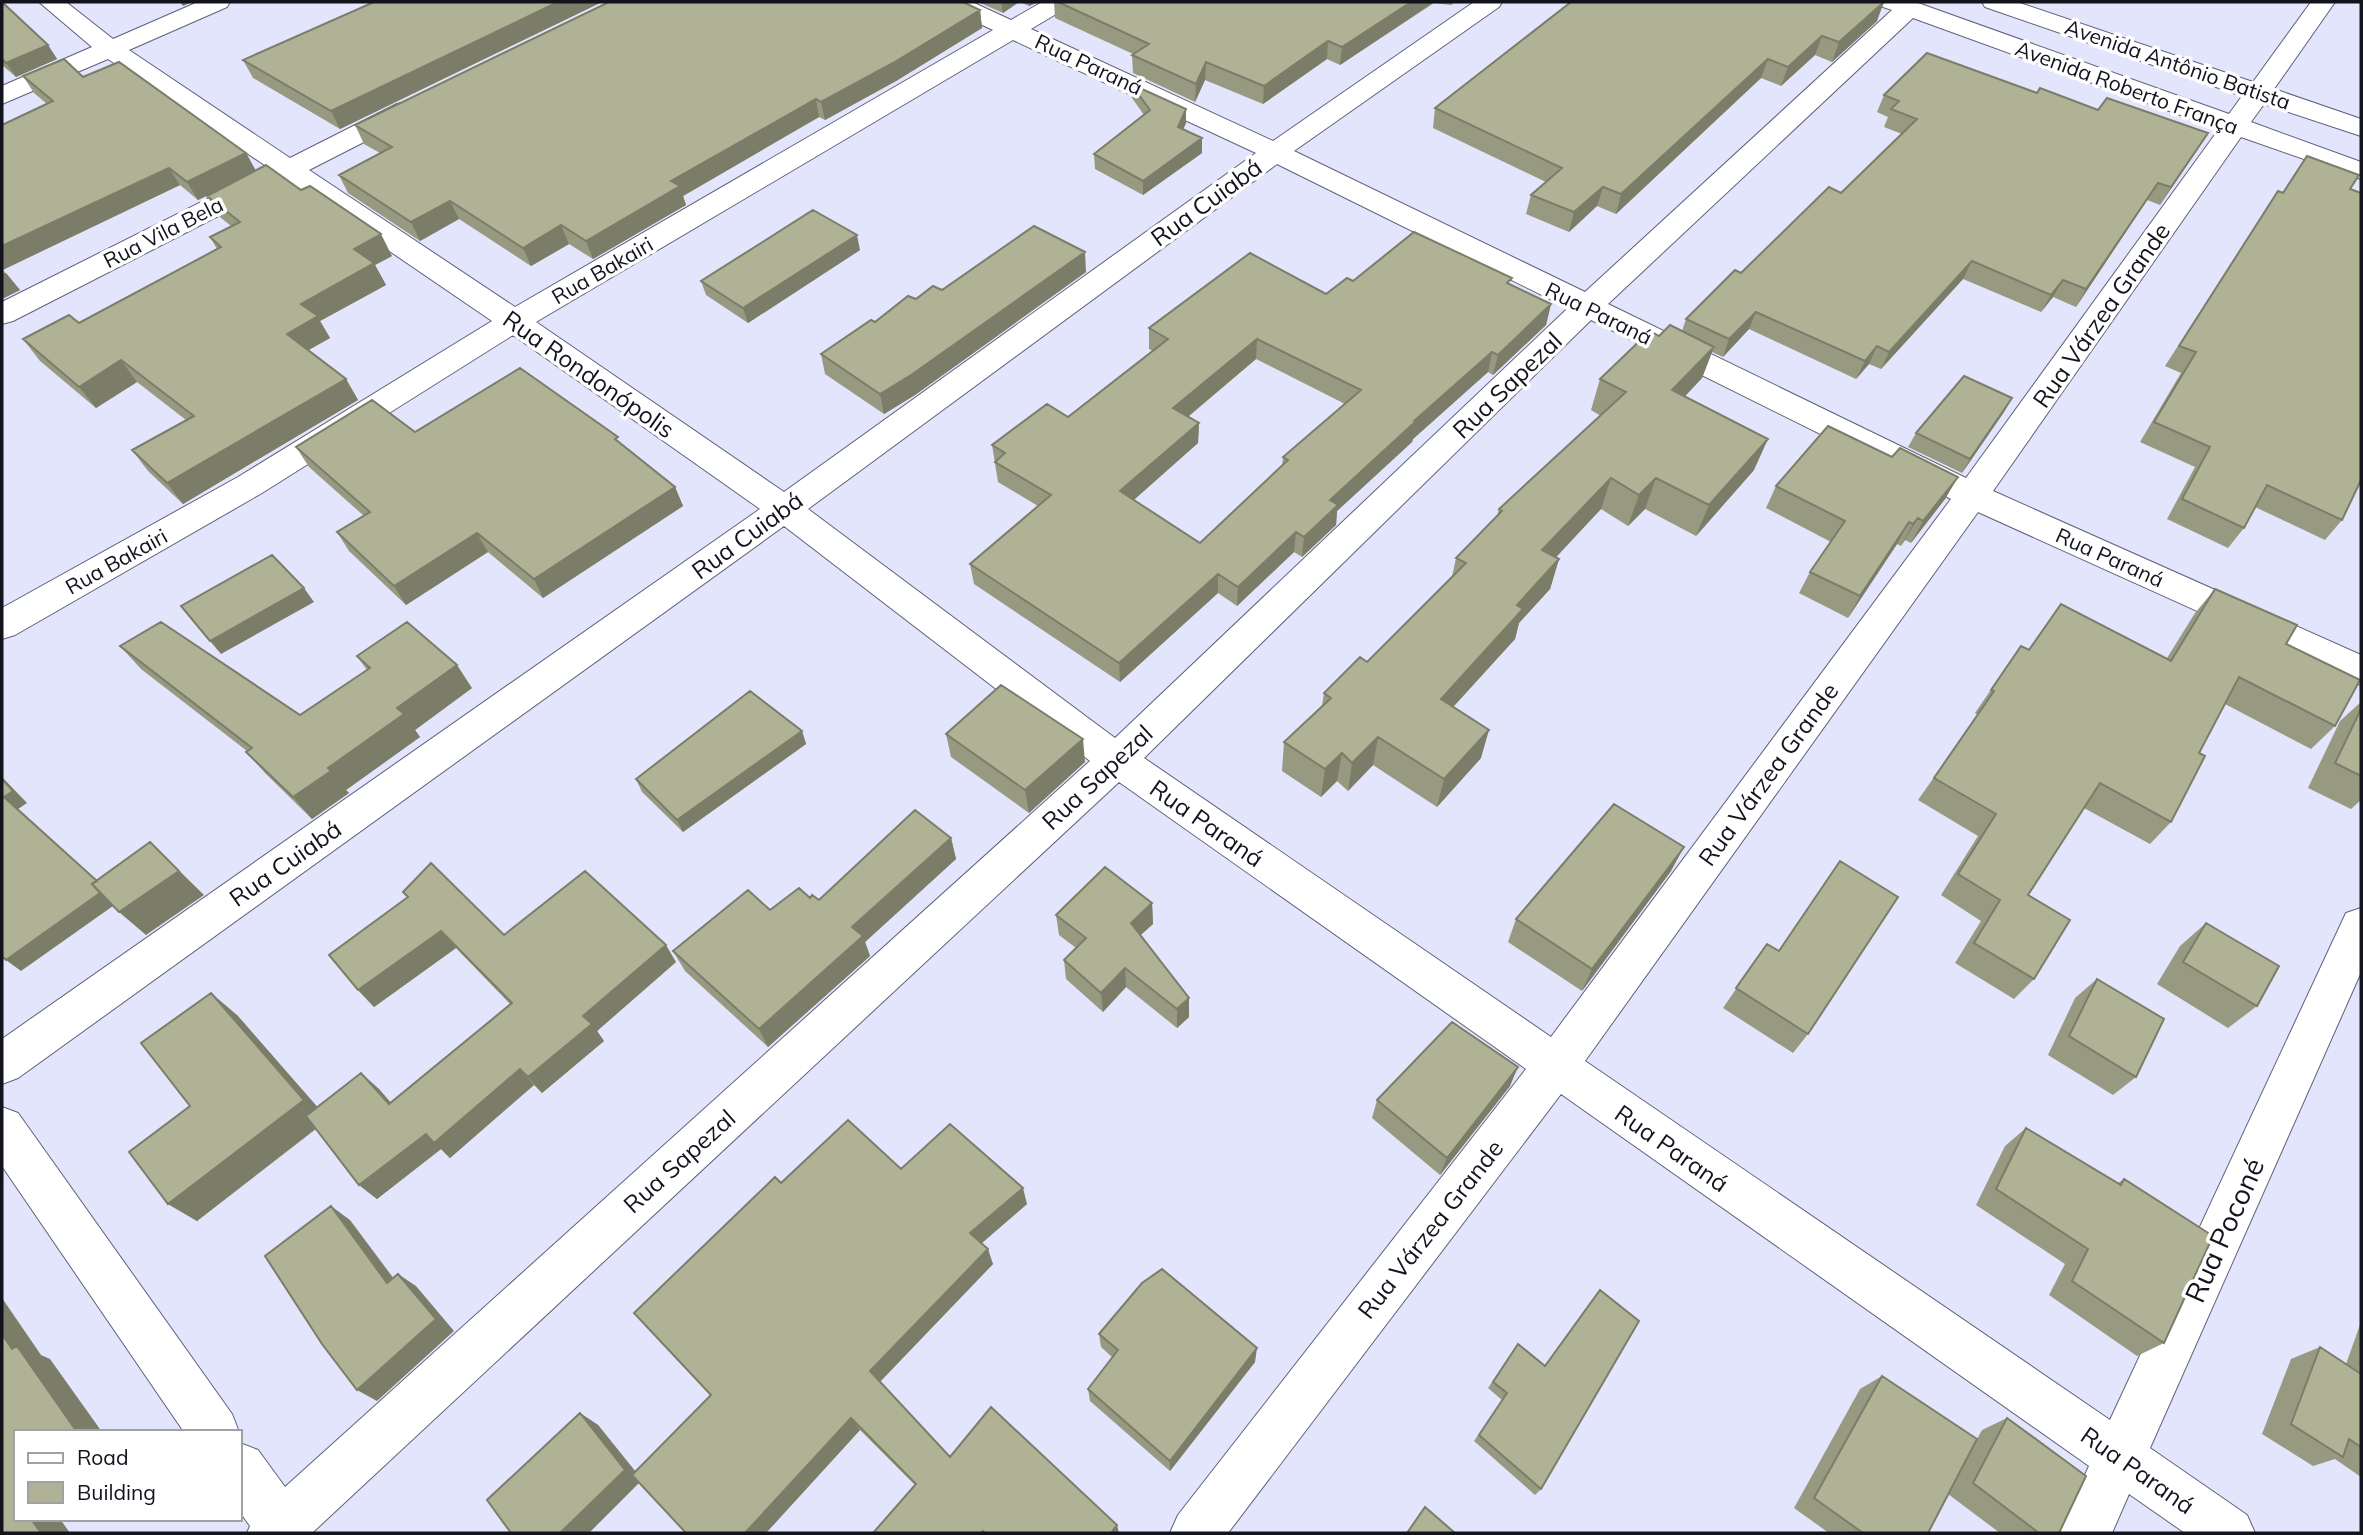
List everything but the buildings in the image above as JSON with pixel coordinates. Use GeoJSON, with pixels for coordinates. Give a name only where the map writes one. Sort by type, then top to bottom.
{"type":"FeatureCollection","features":[{"type":"Feature","properties":{"kind":"street","name":"Rua Rondonópolis"},"geometry":{"type":"LineString","coordinates":[[51,2],[110,48],[514,321],[784,509],[1116,760]]}},
{"type":"Feature","properties":{"kind":"street"},"geometry":{"type":"LineString","coordinates":[[2,96],[218,2]]}},
{"type":"Feature","properties":{"kind":"street","name":"Rua Paraná"},"geometry":{"type":"LineString","coordinates":[[953,2],[1275,152],[1972,495],[2361,671]]}},
{"type":"Feature","properties":{"kind":"street","name":"Rua Bakairi"},"geometry":{"type":"LineString","coordinates":[[2,625],[250,485],[514,321],[1059,2]]}},
{"type":"Feature","properties":{"kind":"street","name":"Rua Cuiabá"},"geometry":{"type":"LineString","coordinates":[[2,1064],[784,509],[1275,152],[1490,2]]}},
{"type":"Feature","properties":{"kind":"street","name":"Avenida Antônio Batista"},"geometry":{"type":"LineString","coordinates":[[1994,2],[2361,128]]}},
{"type":"Feature","properties":{"kind":"street","name":"Rua Várzea Grande"},"geometry":{"type":"LineString","coordinates":[[1196,1533],[1555,1067],[1972,495],[2323,2]]}},
{"type":"Feature","properties":{"kind":"street","name":"Avenida Roberto França"},"geometry":{"type":"LineString","coordinates":[[1901,5],[2361,171]]}},
{"type":"Feature","properties":{"kind":"street","name":"Rua Sapezal"},"geometry":{"type":"LineString","coordinates":[[280,1531],[1116,760],[1901,5]]}},
{"type":"Feature","properties":{"kind":"street","name":"Rua Vila Bela"},"geometry":{"type":"LineString","coordinates":[[2,314],[426,100]]}},
{"type":"Feature","properties":{"kind":"street","name":"Rua Paraná"},"geometry":{"type":"LineString","coordinates":[[1116,760],[2229,1533]]}},
{"type":"Feature","properties":{"kind":"street","name":"Rua Poconé"},"geometry":{"type":"LineString","coordinates":[[2085,1533],[2361,926]]}},
{"type":"Feature","properties":{"kind":"street"},"geometry":{"type":"LineString","coordinates":[[2,1128],[213,1430]]}},
{"type":"Feature","properties":{"kind":"street"},"geometry":{"type":"LineString","coordinates":[[242,1471],[280,1531]]}}]}
